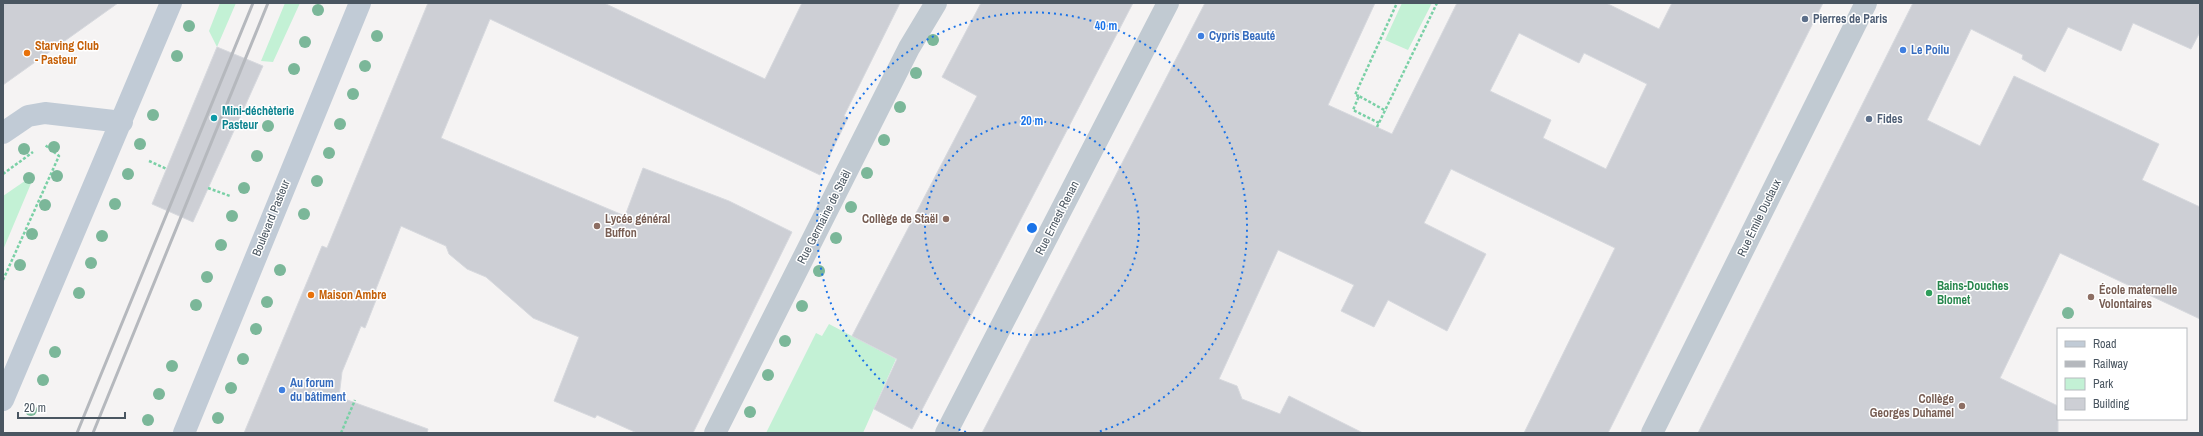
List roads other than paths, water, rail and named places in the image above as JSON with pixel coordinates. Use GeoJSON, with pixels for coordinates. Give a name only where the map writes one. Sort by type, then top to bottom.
{"type":"FeatureCollection","features":[{"type":"Feature","properties":{"kind":"main road"},"geometry":{"type":"LineString","coordinates":[[3,400],[122,122],[171,3]]}},
{"type":"Feature","properties":{"kind":"main road","name":"Boulevard Pasteur"},"geometry":{"type":"LineString","coordinates":[[184,433],[360,3]]}},
{"type":"Feature","properties":{"kind":"main road"},"geometry":{"type":"LineString","coordinates":[[3,133],[28,116],[44,113],[122,122]]}},
{"type":"Feature","properties":{"kind":"street","name":"Rue Germaine de Staël"},"geometry":{"type":"LineString","coordinates":[[715,433],[908,48],[936,3]]}},
{"type":"Feature","properties":{"kind":"street","name":"Rue Ernest Renan"},"geometry":{"type":"LineString","coordinates":[[946,433],[1168,3]]}},
{"type":"Feature","properties":{"kind":"street","name":"Rue Émile Duclaux"},"geometry":{"type":"LineString","coordinates":[[1652,433],[1866,3]]}},
{"type":"Feature","properties":{"kind":"railway"},"geometry":{"type":"LineString","coordinates":[[77,433],[253,3]]}},
{"type":"Feature","properties":{"kind":"railway"},"geometry":{"type":"LineString","coordinates":[[93,433],[268,3]]}},
{"type":"Feature","properties":{"kind":"place","name":"Pierres de Paris"},"geometry":{"type":"Point","coordinates":[1805,19]}},
{"type":"Feature","properties":{"kind":"place","name":"Cypris Beauté"},"geometry":{"type":"Point","coordinates":[1201,36]}},
{"type":"Feature","properties":{"kind":"place","name":"Le Poilu"},"geometry":{"type":"Point","coordinates":[1903,50]}},
{"type":"Feature","properties":{"kind":"place","name":"Starving Club - Pasteur"},"geometry":{"type":"Point","coordinates":[27,53]}},
{"type":"Feature","properties":{"kind":"place","name":"Mini-déchèterie Pasteur"},"geometry":{"type":"Point","coordinates":[214,118]}},
{"type":"Feature","properties":{"kind":"place","name":"Fides"},"geometry":{"type":"Point","coordinates":[1869,119]}},
{"type":"Feature","properties":{"kind":"place","name":"Collège de Staël"},"geometry":{"type":"Point","coordinates":[946,219]}},
{"type":"Feature","properties":{"kind":"place","name":"Lycée général Buffon"},"geometry":{"type":"Point","coordinates":[597,226]}},
{"type":"Feature","properties":{"kind":"place","name":"Bains-Douches Blomet"},"geometry":{"type":"Point","coordinates":[1929,293]}},
{"type":"Feature","properties":{"kind":"place","name":"Maison Ambre"},"geometry":{"type":"Point","coordinates":[311,295]}},
{"type":"Feature","properties":{"kind":"place","name":"École maternelle Volontaires"},"geometry":{"type":"Point","coordinates":[2091,297]}},
{"type":"Feature","properties":{"kind":"place","name":"Au forum du bâtiment"},"geometry":{"type":"Point","coordinates":[282,390]}},
{"type":"Feature","properties":{"kind":"place","name":"Collège Georges Duhamel"},"geometry":{"type":"Point","coordinates":[1962,406]}}]}
